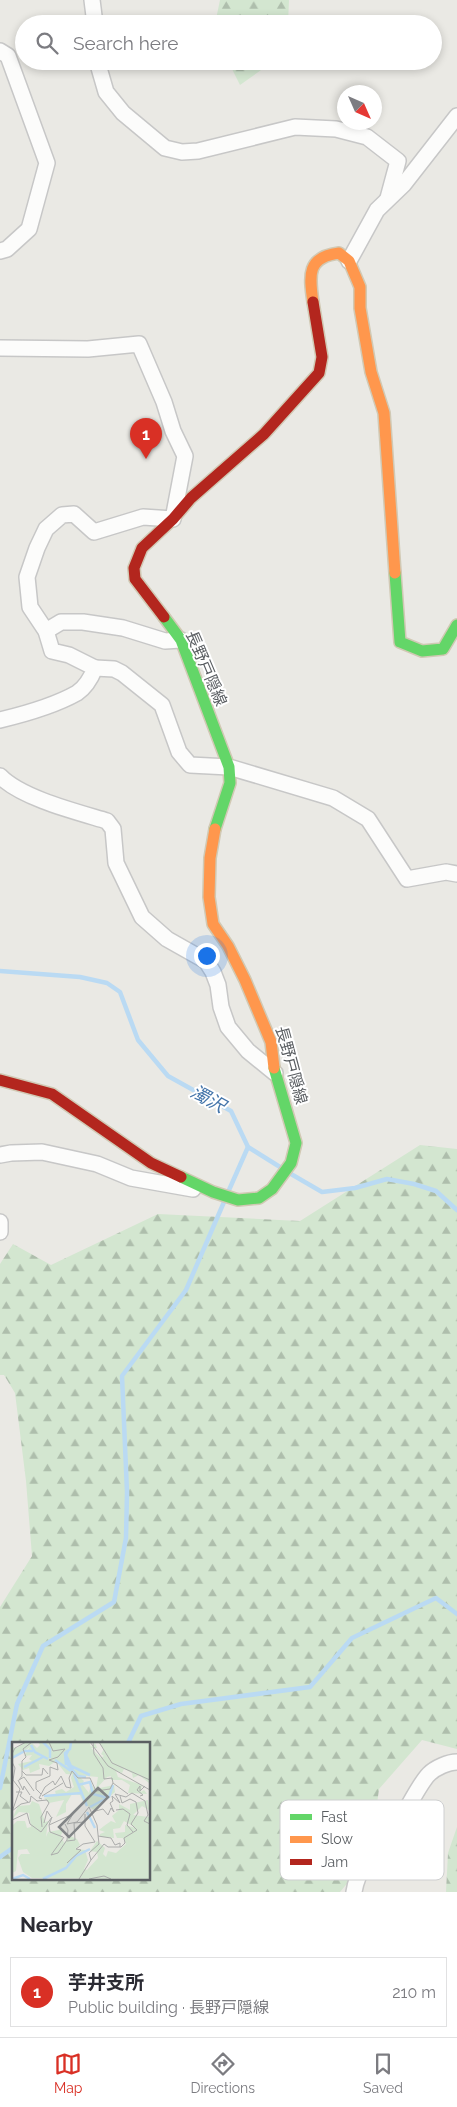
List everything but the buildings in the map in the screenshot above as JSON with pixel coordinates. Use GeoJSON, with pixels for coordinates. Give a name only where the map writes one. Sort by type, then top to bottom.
{"type":"FeatureCollection","features":[{"type":"Feature","properties":{"kind":"main road","name":"長野戸隠線"},"geometry":{"type":"LineString","coordinates":[[0,1080],[52,1094],[151,1163],[213,1192],[238,1200],[259,1198],[272,1188],[292,1163],[296,1143],[275,1073],[271,1042],[228,946],[213,924],[209,897],[210,858],[217,819],[230,783],[230,767],[181,640],[135,579],[134,568],[142,548],[173,519],[191,498],[264,434],[319,373],[322,357],[311,286],[313,266],[324,255],[339,252],[350,261]]}},
{"type":"Feature","properties":{"kind":"main road"},"geometry":{"type":"LineString","coordinates":[[350,261],[360,287],[360,308],[371,372],[384,413],[400,642],[422,651],[443,649],[457,625]]}},
{"type":"Feature","properties":{"kind":"street"},"geometry":{"type":"LineString","coordinates":[[92,0],[94,15]]}},
{"type":"Feature","properties":{"kind":"street"},"geometry":{"type":"LineString","coordinates":[[0,51],[8,56],[47,163],[29,229],[6,249],[0,251]]}},
{"type":"Feature","properties":{"kind":"street"},"geometry":{"type":"LineString","coordinates":[[100,70],[106,92],[122,113],[164,148],[182,152],[198,151],[295,127],[336,129],[367,137],[398,161],[388,198]]}},
{"type":"Feature","properties":{"kind":"street"},"geometry":{"type":"LineString","coordinates":[[350,261],[376,210],[404,184],[457,116]]}},
{"type":"Feature","properties":{"kind":"street"},"geometry":{"type":"LineString","coordinates":[[0,348],[88,349],[140,344],[164,402],[173,431],[185,456],[173,519],[143,517],[94,532],[74,514],[62,515],[46,529],[27,577],[30,607],[46,631],[52,651],[69,656],[95,668],[114,669],[122,673],[162,705],[179,752],[190,766],[230,767],[333,798],[368,819],[408,879],[446,872],[457,874]]}},
{"type":"Feature","properties":{"kind":"street"},"geometry":{"type":"LineString","coordinates":[[46,631],[61,622],[83,622],[123,628],[165,641],[181,640]]}},
{"type":"Feature","properties":{"kind":"street"},"geometry":{"type":"LineString","coordinates":[[0,720],[47,706],[78,692],[89,681],[95,668]]}},
{"type":"Feature","properties":{"kind":"street"},"geometry":{"type":"LineString","coordinates":[[0,776],[20,790],[42,800],[107,821],[113,829],[116,863],[142,917],[167,939],[206,961],[215,979],[228,1027],[248,1051],[275,1073]]}},
{"type":"Feature","properties":{"kind":"street"},"geometry":{"type":"LineString","coordinates":[[0,1155],[42,1152],[97,1164],[131,1178],[179,1188],[213,1192]]}},
{"type":"Feature","properties":{"kind":"street"},"geometry":{"type":"LineString","coordinates":[[0,1222],[0,1232]]}},
{"type":"Feature","properties":{"kind":"street"},"geometry":{"type":"LineString","coordinates":[[412,1800],[428,1774],[440,1767],[457,1762]]}},
{"type":"Feature","properties":{"kind":"green space"},"geometry":{"type":"Polygon","coordinates":[[[220,0],[289,0],[288,15],[217,15],[220,0]]]}},
{"type":"Feature","properties":{"kind":"green space"},"geometry":{"type":"Polygon","coordinates":[[[232,70],[261,70],[240,85],[232,70]]]}},
{"type":"Feature","properties":{"kind":"green space"},"geometry":{"type":"Polygon","coordinates":[[[420,1145],[457,1149],[457,1749],[422,1740],[379,1789],[378,1800],[280,1800],[280,1880],[350,1880],[340,1892],[0,1892],[0,1607],[32,1556],[26,1481],[15,1393],[4,1375],[0,1375],[0,1264],[13,1244],[51,1265],[158,1214],[300,1221],[420,1145]]]}},
{"type":"Feature","properties":{"kind":"green space"},"geometry":{"type":"Polygon","coordinates":[[[457,1827],[457,1892],[446,1892],[448,1853],[457,1827]]]}},
{"type":"Feature","properties":{"kind":"waterway","name":"濁沢"},"geometry":{"type":"LineString","coordinates":[[0,971],[80,977],[107,983],[120,992],[138,1040],[168,1076],[231,1111],[248,1147],[280,1167]]}},
{"type":"Feature","properties":{"kind":"waterway"},"geometry":{"type":"LineString","coordinates":[[229,1190],[248,1147]]}},
{"type":"Feature","properties":{"kind":"waterway","name":"濁沢"},"geometry":{"type":"LineString","coordinates":[[291,1174],[322,1192],[355,1188],[387,1179],[414,1184],[436,1191],[457,1210]]}},
{"type":"Feature","properties":{"kind":"waterway"},"geometry":{"type":"LineString","coordinates":[[0,1788],[17,1704],[43,1646],[114,1602],[126,1538],[127,1492],[122,1376],[186,1290],[224,1202]]}},
{"type":"Feature","properties":{"kind":"waterway"},"geometry":{"type":"LineString","coordinates":[[128,1742],[141,1716],[181,1704],[310,1687],[352,1638],[436,1598],[457,1614]]}},
{"type":"Feature","properties":{"kind":"waterway"},"geometry":{"type":"LineString","coordinates":[[0,1857],[12,1848]]}},
{"type":"Feature","properties":{"kind":"traffic: fast"},"geometry":{"type":"LineString","coordinates":[[395,573],[400,642],[422,651],[443,649],[457,625]]}},
{"type":"Feature","properties":{"kind":"traffic: fast"},"geometry":{"type":"LineString","coordinates":[[164,617],[181,640],[229,767],[230,783],[215,829]]}},
{"type":"Feature","properties":{"kind":"traffic: fast"},"geometry":{"type":"LineString","coordinates":[[181,1177],[213,1192],[238,1200],[259,1198],[272,1189],[291,1163],[296,1143],[274,1068]]}},
{"type":"Feature","properties":{"kind":"traffic: slow"},"geometry":{"type":"LineString","coordinates":[[313,302],[312,269],[321,259],[339,253],[349,261],[360,287],[360,308],[371,372],[384,413],[395,573]]}},
{"type":"Feature","properties":{"kind":"traffic: slow"},"geometry":{"type":"LineString","coordinates":[[215,829],[210,858],[209,897],[213,924],[228,946],[245,980],[271,1042],[274,1068]]}},
{"type":"Feature","properties":{"kind":"traffic: jam"},"geometry":{"type":"LineString","coordinates":[[164,617],[135,579],[134,568],[142,548],[173,519],[191,498],[264,434],[319,373],[322,357],[313,302]]}},
{"type":"Feature","properties":{"kind":"traffic: jam"},"geometry":{"type":"LineString","coordinates":[[0,1080],[52,1094],[151,1163],[181,1177]]}},
{"type":"Feature","properties":{"kind":"place","name":"芋井支所"},"geometry":{"type":"Point","coordinates":[146,459]}}]}
